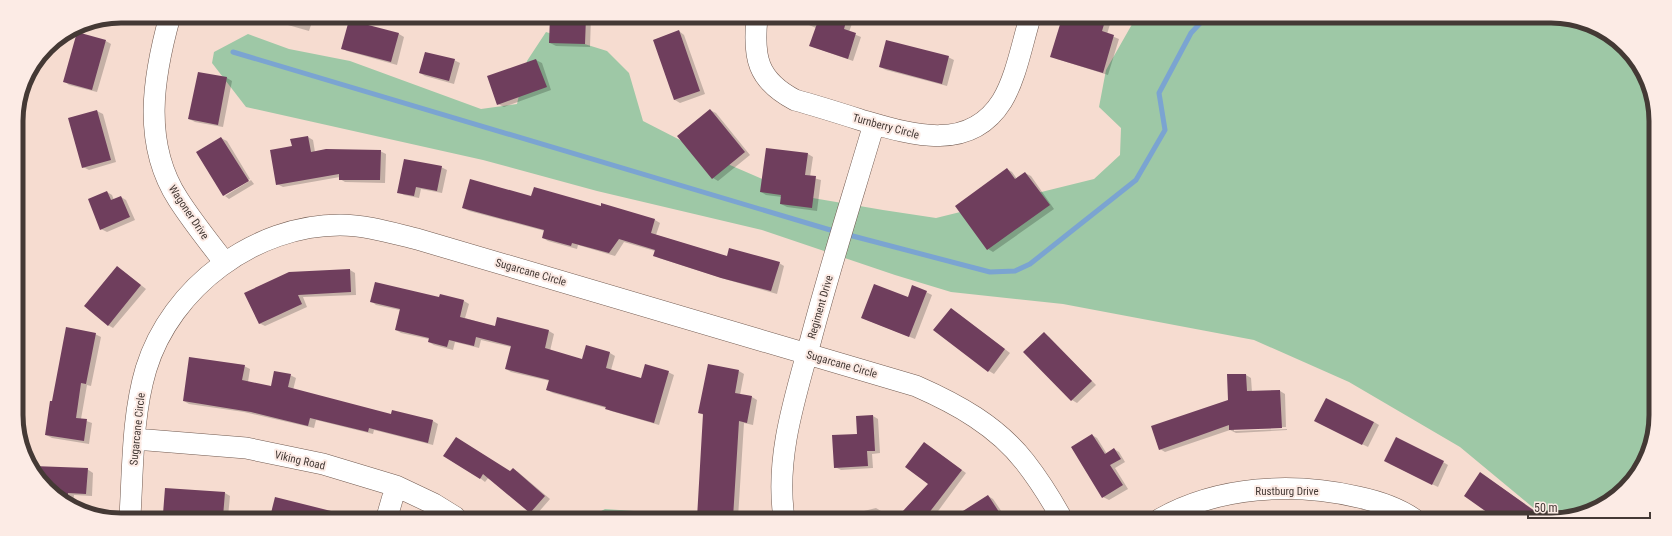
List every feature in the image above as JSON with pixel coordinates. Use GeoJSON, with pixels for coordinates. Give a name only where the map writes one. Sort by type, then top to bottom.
{"type":"FeatureCollection","features":[{"type":"Feature","properties":{"kind":"street","name":"Wagoner Drive"},"geometry":{"type":"LineString","coordinates":[[168,23],[161,48],[155,81],[153,114],[155,136],[160,158],[167,179],[178,199],[225,263]]}},
{"type":"Feature","properties":{"kind":"street","name":"Turnberry Circle"},"geometry":{"type":"LineString","coordinates":[[756,23],[755,38],[758,60],[768,80],[776,88],[794,100],[874,124],[922,136],[945,136],[966,130],[981,122],[994,112],[1006,93],[1028,23]]}},
{"type":"Feature","properties":{"kind":"street","name":"Regiment Drive"},"geometry":{"type":"LineString","coordinates":[[784,513],[782,478],[789,419],[874,124]]}},
{"type":"Feature","properties":{"kind":"street","name":"Sugarcane Circle"},"geometry":{"type":"LineString","coordinates":[[130,513],[139,401],[146,368],[160,338],[178,309],[192,292],[225,263],[251,248],[275,237],[296,230],[318,226],[363,226],[417,239],[916,386],[947,399],[966,410],[1010,445],[1025,462],[1058,513]]}},
{"type":"Feature","properties":{"kind":"street","name":"Viking Road"},"geometry":{"type":"LineString","coordinates":[[135,439],[246,448],[323,464],[396,486],[434,504],[449,513]]}},
{"type":"Feature","properties":{"kind":"street"},"geometry":{"type":"LineString","coordinates":[[388,513],[396,486]]}},
{"type":"Feature","properties":{"kind":"street","name":"Rustburg Drive"},"geometry":{"type":"LineString","coordinates":[[1174,513],[1194,504],[1216,497],[1248,491],[1271,489],[1304,489],[1338,492],[1370,500],[1401,513]]}},
{"type":"Feature","properties":{"kind":"green space"},"geometry":{"type":"Polygon","coordinates":[[[1133,23],[1551,23],[1576,26],[1589,30],[1611,43],[1629,61],[1639,78],[1644,89],[1649,121],[1649,415],[1646,440],[1642,453],[1629,475],[1611,493],[1589,506],[1557,513],[1540,513],[1460,447],[1349,382],[1254,340],[1063,304],[951,292],[895,275],[762,230],[597,191],[483,160],[246,107],[212,63],[214,52],[248,34],[289,49],[350,61],[481,109],[517,104],[527,61],[546,32],[607,51],[629,73],[643,121],[723,162],[801,196],[936,218],[1094,179],[1120,155],[1121,128],[1099,107],[1106,70],[1133,23]]]}},
{"type":"Feature","properties":{"kind":"green space"},"geometry":{"type":"Polygon","coordinates":[[[605,509],[653,513],[597,513],[605,509]]]}},
{"type":"Feature","properties":{"kind":"building"},"geometry":{"type":"Polygon","coordinates":[[[348,23],[361,23],[399,33],[391,62],[341,49],[348,23]]]}},
{"type":"Feature","properties":{"kind":"building"},"geometry":{"type":"Polygon","coordinates":[[[550,23],[586,23],[585,44],[549,43],[550,23]]]}},
{"type":"Feature","properties":{"kind":"building"},"geometry":{"type":"Polygon","coordinates":[[[817,23],[846,23],[844,29],[856,33],[848,59],[809,46],[817,23]]]}},
{"type":"Feature","properties":{"kind":"building"},"geometry":{"type":"Polygon","coordinates":[[[1060,23],[1104,23],[1102,31],[1114,35],[1103,73],[1050,57],[1060,23]]]}},
{"type":"Feature","properties":{"kind":"building"},"geometry":{"type":"Polygon","coordinates":[[[679,30],[700,91],[674,100],[653,40],[679,30]]]}},
{"type":"Feature","properties":{"kind":"building"},"geometry":{"type":"Polygon","coordinates":[[[79,32],[106,40],[92,90],[63,82],[77,34],[79,32]]]}},
{"type":"Feature","properties":{"kind":"building"},"geometry":{"type":"Polygon","coordinates":[[[886,40],[949,56],[942,84],[879,67],[886,40]]]}},
{"type":"Feature","properties":{"kind":"building"},"geometry":{"type":"Polygon","coordinates":[[[425,52],[455,59],[449,81],[419,73],[425,52]]]}},
{"type":"Feature","properties":{"kind":"building"},"geometry":{"type":"Polygon","coordinates":[[[536,59],[547,87],[497,105],[487,76],[536,59]]]}},
{"type":"Feature","properties":{"kind":"building"},"geometry":{"type":"Polygon","coordinates":[[[198,72],[227,77],[218,125],[188,119],[198,72]]]}},
{"type":"Feature","properties":{"kind":"building"},"geometry":{"type":"Polygon","coordinates":[[[710,109],[745,152],[712,179],[677,136],[710,109]]]}},
{"type":"Feature","properties":{"kind":"building"},"geometry":{"type":"Polygon","coordinates":[[[97,110],[111,160],[82,168],[68,118],[97,110]]]}},
{"type":"Feature","properties":{"kind":"building"},"geometry":{"type":"Polygon","coordinates":[[[308,136],[311,152],[326,149],[381,150],[380,180],[339,180],[339,174],[276,185],[270,150],[292,146],[290,139],[308,136]]]}},
{"type":"Feature","properties":{"kind":"building"},"geometry":{"type":"Polygon","coordinates":[[[221,137],[249,181],[223,196],[196,152],[221,137]]]}},
{"type":"Feature","properties":{"kind":"building"},"geometry":{"type":"Polygon","coordinates":[[[766,148],[808,153],[805,175],[816,176],[812,208],[780,204],[781,195],[760,192],[766,148]]]}},
{"type":"Feature","properties":{"kind":"building"},"geometry":{"type":"Polygon","coordinates":[[[404,159],[442,166],[437,191],[416,187],[414,196],[397,193],[404,159]]]}},
{"type":"Feature","properties":{"kind":"building"},"geometry":{"type":"Polygon","coordinates":[[[1007,168],[1015,179],[1025,172],[1050,205],[987,250],[955,206],[1007,168]]]}},
{"type":"Feature","properties":{"kind":"building"},"geometry":{"type":"Polygon","coordinates":[[[470,179],[531,196],[534,187],[601,206],[601,203],[655,219],[651,233],[727,256],[729,248],[780,262],[771,291],[721,278],[653,256],[655,250],[619,239],[609,253],[572,243],[571,246],[542,238],[544,230],[462,208],[470,179]]]}},
{"type":"Feature","properties":{"kind":"building"},"geometry":{"type":"Polygon","coordinates":[[[107,191],[111,200],[121,196],[130,217],[100,230],[88,199],[107,191]]]}},
{"type":"Feature","properties":{"kind":"building"},"geometry":{"type":"Polygon","coordinates":[[[117,266],[141,285],[108,326],[84,306],[117,266]]]}},
{"type":"Feature","properties":{"kind":"building"},"geometry":{"type":"Polygon","coordinates":[[[350,269],[351,292],[298,295],[302,304],[259,324],[244,293],[289,272],[350,269]]]}},
{"type":"Feature","properties":{"kind":"building"},"geometry":{"type":"Polygon","coordinates":[[[375,282],[439,297],[440,294],[464,300],[460,317],[495,326],[497,317],[549,330],[545,348],[582,359],[586,345],[610,352],[606,368],[641,378],[645,364],[669,371],[654,423],[605,409],[606,407],[546,390],[549,380],[505,369],[511,346],[476,337],[474,346],[449,340],[447,347],[428,342],[429,338],[395,330],[400,309],[370,302],[375,282]]]}},
{"type":"Feature","properties":{"kind":"building"},"geometry":{"type":"Polygon","coordinates":[[[874,284],[908,297],[912,285],[927,291],[909,337],[861,318],[874,284]]]}},
{"type":"Feature","properties":{"kind":"building"},"geometry":{"type":"Polygon","coordinates":[[[951,308],[1005,349],[988,372],[933,330],[951,308]]]}},
{"type":"Feature","properties":{"kind":"building"},"geometry":{"type":"Polygon","coordinates":[[[66,327],[96,333],[86,384],[81,383],[76,418],[87,419],[84,441],[45,435],[50,401],[52,401],[66,327]]]}},
{"type":"Feature","properties":{"kind":"building"},"geometry":{"type":"Polygon","coordinates":[[[1044,332],[1092,381],[1071,401],[1023,352],[1044,332]]]}},
{"type":"Feature","properties":{"kind":"building"},"geometry":{"type":"Polygon","coordinates":[[[189,357],[245,365],[242,380],[271,386],[274,371],[291,374],[288,387],[391,414],[392,410],[433,420],[428,443],[369,428],[368,432],[310,418],[308,426],[251,412],[183,401],[189,357]]]}},
{"type":"Feature","properties":{"kind":"building"},"geometry":{"type":"Polygon","coordinates":[[[708,364],[739,370],[735,393],[752,396],[747,423],[739,421],[733,513],[697,513],[703,414],[698,413],[708,364]]]}},
{"type":"Feature","properties":{"kind":"building"},"geometry":{"type":"Polygon","coordinates":[[[1227,374],[1246,374],[1247,391],[1280,390],[1282,428],[1229,430],[1229,425],[1159,450],[1151,426],[1228,400],[1227,374]]]}},
{"type":"Feature","properties":{"kind":"building"},"geometry":{"type":"Polygon","coordinates":[[[1326,398],[1374,422],[1362,445],[1314,421],[1326,398]]]}},
{"type":"Feature","properties":{"kind":"building"},"geometry":{"type":"Polygon","coordinates":[[[873,415],[875,451],[867,451],[868,466],[834,468],[832,435],[857,434],[856,416],[873,415]]]}},
{"type":"Feature","properties":{"kind":"building"},"geometry":{"type":"Polygon","coordinates":[[[1092,434],[1105,454],[1114,448],[1121,459],[1110,465],[1123,485],[1102,498],[1071,447],[1092,434]]]}},
{"type":"Feature","properties":{"kind":"building"},"geometry":{"type":"Polygon","coordinates":[[[456,437],[510,471],[513,468],[545,496],[530,513],[483,474],[480,479],[443,456],[456,437]]]}},
{"type":"Feature","properties":{"kind":"building"},"geometry":{"type":"Polygon","coordinates":[[[1396,437],[1444,461],[1432,485],[1384,461],[1396,437]]]}},
{"type":"Feature","properties":{"kind":"building"},"geometry":{"type":"Polygon","coordinates":[[[924,442],[962,470],[929,513],[903,513],[902,512],[928,484],[905,467],[924,442]]]}},
{"type":"Feature","properties":{"kind":"building"},"geometry":{"type":"Polygon","coordinates":[[[38,466],[88,468],[86,494],[68,493],[68,497],[56,489],[47,480],[38,466]]]}},
{"type":"Feature","properties":{"kind":"building"},"geometry":{"type":"Polygon","coordinates":[[[1480,472],[1536,512],[1488,513],[1464,496],[1480,472]]]}},
{"type":"Feature","properties":{"kind":"building"},"geometry":{"type":"Polygon","coordinates":[[[165,488],[225,492],[223,513],[163,513],[165,488]]]}},
{"type":"Feature","properties":{"kind":"building"},"geometry":{"type":"Polygon","coordinates":[[[988,495],[1000,513],[960,513],[988,495]]]}},
{"type":"Feature","properties":{"kind":"building"},"geometry":{"type":"Polygon","coordinates":[[[275,497],[335,512],[335,513],[271,513],[275,497]]]}},
{"type":"Feature","properties":{"kind":"waterway"},"geometry":{"type":"LineString","coordinates":[[845,234],[990,272],[1015,271],[1030,264],[1136,180],[1165,130],[1159,93],[1191,33],[1200,23]]}},
{"type":"Feature","properties":{"kind":"waterway"},"geometry":{"type":"LineString","coordinates":[[233,52],[837,232]]}}]}
